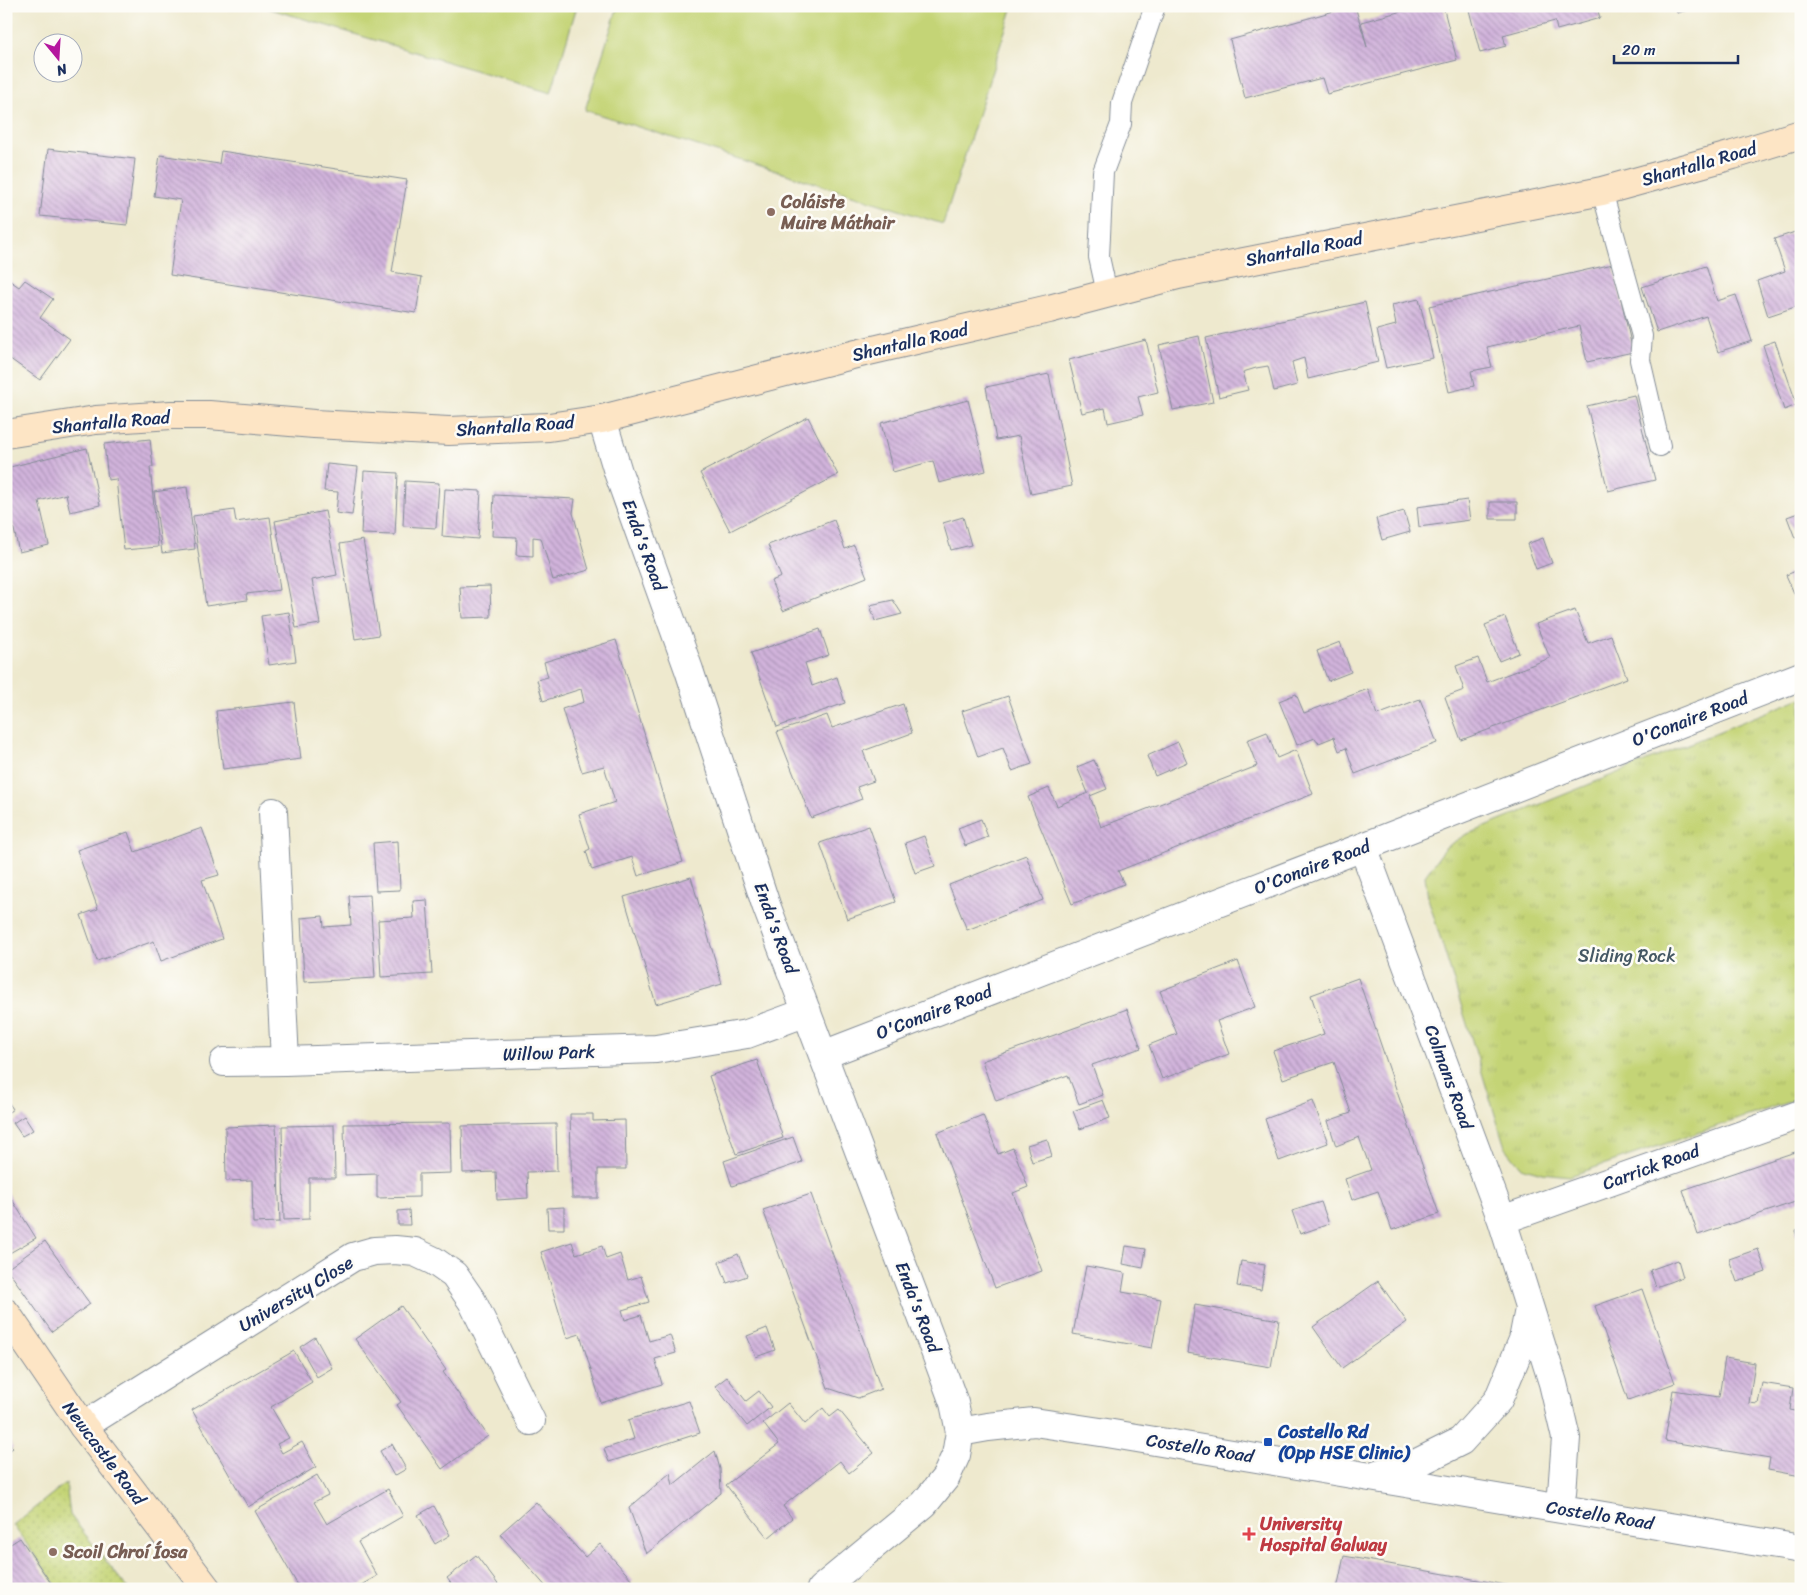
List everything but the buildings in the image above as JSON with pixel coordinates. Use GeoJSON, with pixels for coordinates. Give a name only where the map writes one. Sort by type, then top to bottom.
{"type":"FeatureCollection","features":[{"type":"Feature","properties":{"kind":"street","name":"Shantalla Road"},"geometry":{"type":"LineString","coordinates":[[6,434],[96,420],[209,415],[314,424],[449,431],[549,427],[602,419],[856,354],[1049,309],[1178,274],[1602,191],[1801,134]]}},
{"type":"Feature","properties":{"kind":"street","name":"Enda's Road"},"geometry":{"type":"LineString","coordinates":[[602,419],[618,472],[689,670],[766,905],[939,1362],[954,1403],[960,1432]]}},
{"type":"Feature","properties":{"kind":"street","name":"O'Conaire Road"},"geometry":{"type":"LineString","coordinates":[[823,1055],[1801,676]]}},
{"type":"Feature","properties":{"kind":"street"},"geometry":{"type":"LineString","coordinates":[[273,812],[285,1061]]}},
{"type":"Feature","properties":{"kind":"street","name":"Colmans Road"},"geometry":{"type":"LineString","coordinates":[[1363,847],[1502,1220],[1553,1383],[1566,1438],[1562,1492],[1558,1508]]}},
{"type":"Feature","properties":{"kind":"street","name":"Willow Park"},"geometry":{"type":"LineString","coordinates":[[224,1062],[656,1049],[747,1034],[807,1012]]}},
{"type":"Feature","properties":{"kind":"street","name":"Carrick Road"},"geometry":{"type":"LineString","coordinates":[[1502,1220],[1801,1114]]}},
{"type":"Feature","properties":{"kind":"street","name":"University Close"},"geometry":{"type":"LineString","coordinates":[[83,1426],[353,1257],[374,1251],[395,1250],[415,1252],[434,1260],[454,1275],[472,1301],[532,1421]]}},
{"type":"Feature","properties":{"kind":"street","name":"Colmans Road"},"geometry":{"type":"LineString","coordinates":[[1369,1476],[1415,1464],[1461,1441],[1498,1400],[1523,1340],[1529,1309]]}},
{"type":"Feature","properties":{"kind":"street","name":"Newcastle Road"},"geometry":{"type":"LineString","coordinates":[[6,1313],[83,1426],[207,1589]]}},
{"type":"Feature","properties":{"kind":"street","name":"Costello Road"},"geometry":{"type":"LineString","coordinates":[[960,1432],[1034,1422],[1801,1549]]}},
{"type":"Feature","properties":{"kind":"street"},"geometry":{"type":"LineString","coordinates":[[821,1589],[924,1504],[946,1477],[956,1455],[960,1432]]}},
{"type":"Feature","properties":{"kind":"lane"},"geometry":{"type":"LineString","coordinates":[[1107,293],[1099,257],[1103,172],[1121,124],[1122,103],[1155,6]]}},
{"type":"Feature","properties":{"kind":"lane"},"geometry":{"type":"LineString","coordinates":[[1602,191],[1642,336],[1640,360],[1660,446]]}},
{"type":"Feature","properties":{"kind":"green space"},"geometry":{"type":"Polygon","coordinates":[[[261,6],[577,6],[551,93],[261,6]]]}},
{"type":"Feature","properties":{"kind":"green space"},"geometry":{"type":"Polygon","coordinates":[[[618,6],[1013,6],[943,224],[585,110],[618,6]]]}},
{"type":"Feature","properties":{"kind":"green space","name":"Sliding Rock"},"geometry":{"type":"Polygon","coordinates":[[[1801,698],[1801,1098],[1570,1176],[1542,1173],[1521,1167],[1505,1147],[1428,898],[1425,876],[1446,847],[1465,835],[1801,698]]]}},
{"type":"Feature","properties":{"kind":"green space"},"geometry":{"type":"Polygon","coordinates":[[[66,1483],[70,1515],[128,1589],[59,1589],[13,1525],[66,1483]]]}},
{"type":"Feature","properties":{"kind":"place","name":"Coláiste Muire Máthair"},"geometry":{"type":"Point","coordinates":[771,212]}},
{"type":"Feature","properties":{"kind":"place","name":"Costello Rd (Opp HSE Clinic)"},"geometry":{"type":"Point","coordinates":[1268,1442]}},
{"type":"Feature","properties":{"kind":"place","name":"University Hospital Galway"},"geometry":{"type":"Point","coordinates":[1249,1534]}},
{"type":"Feature","properties":{"kind":"place","name":"Scoil Chroí Íosa"},"geometry":{"type":"Point","coordinates":[53,1552]}}]}
